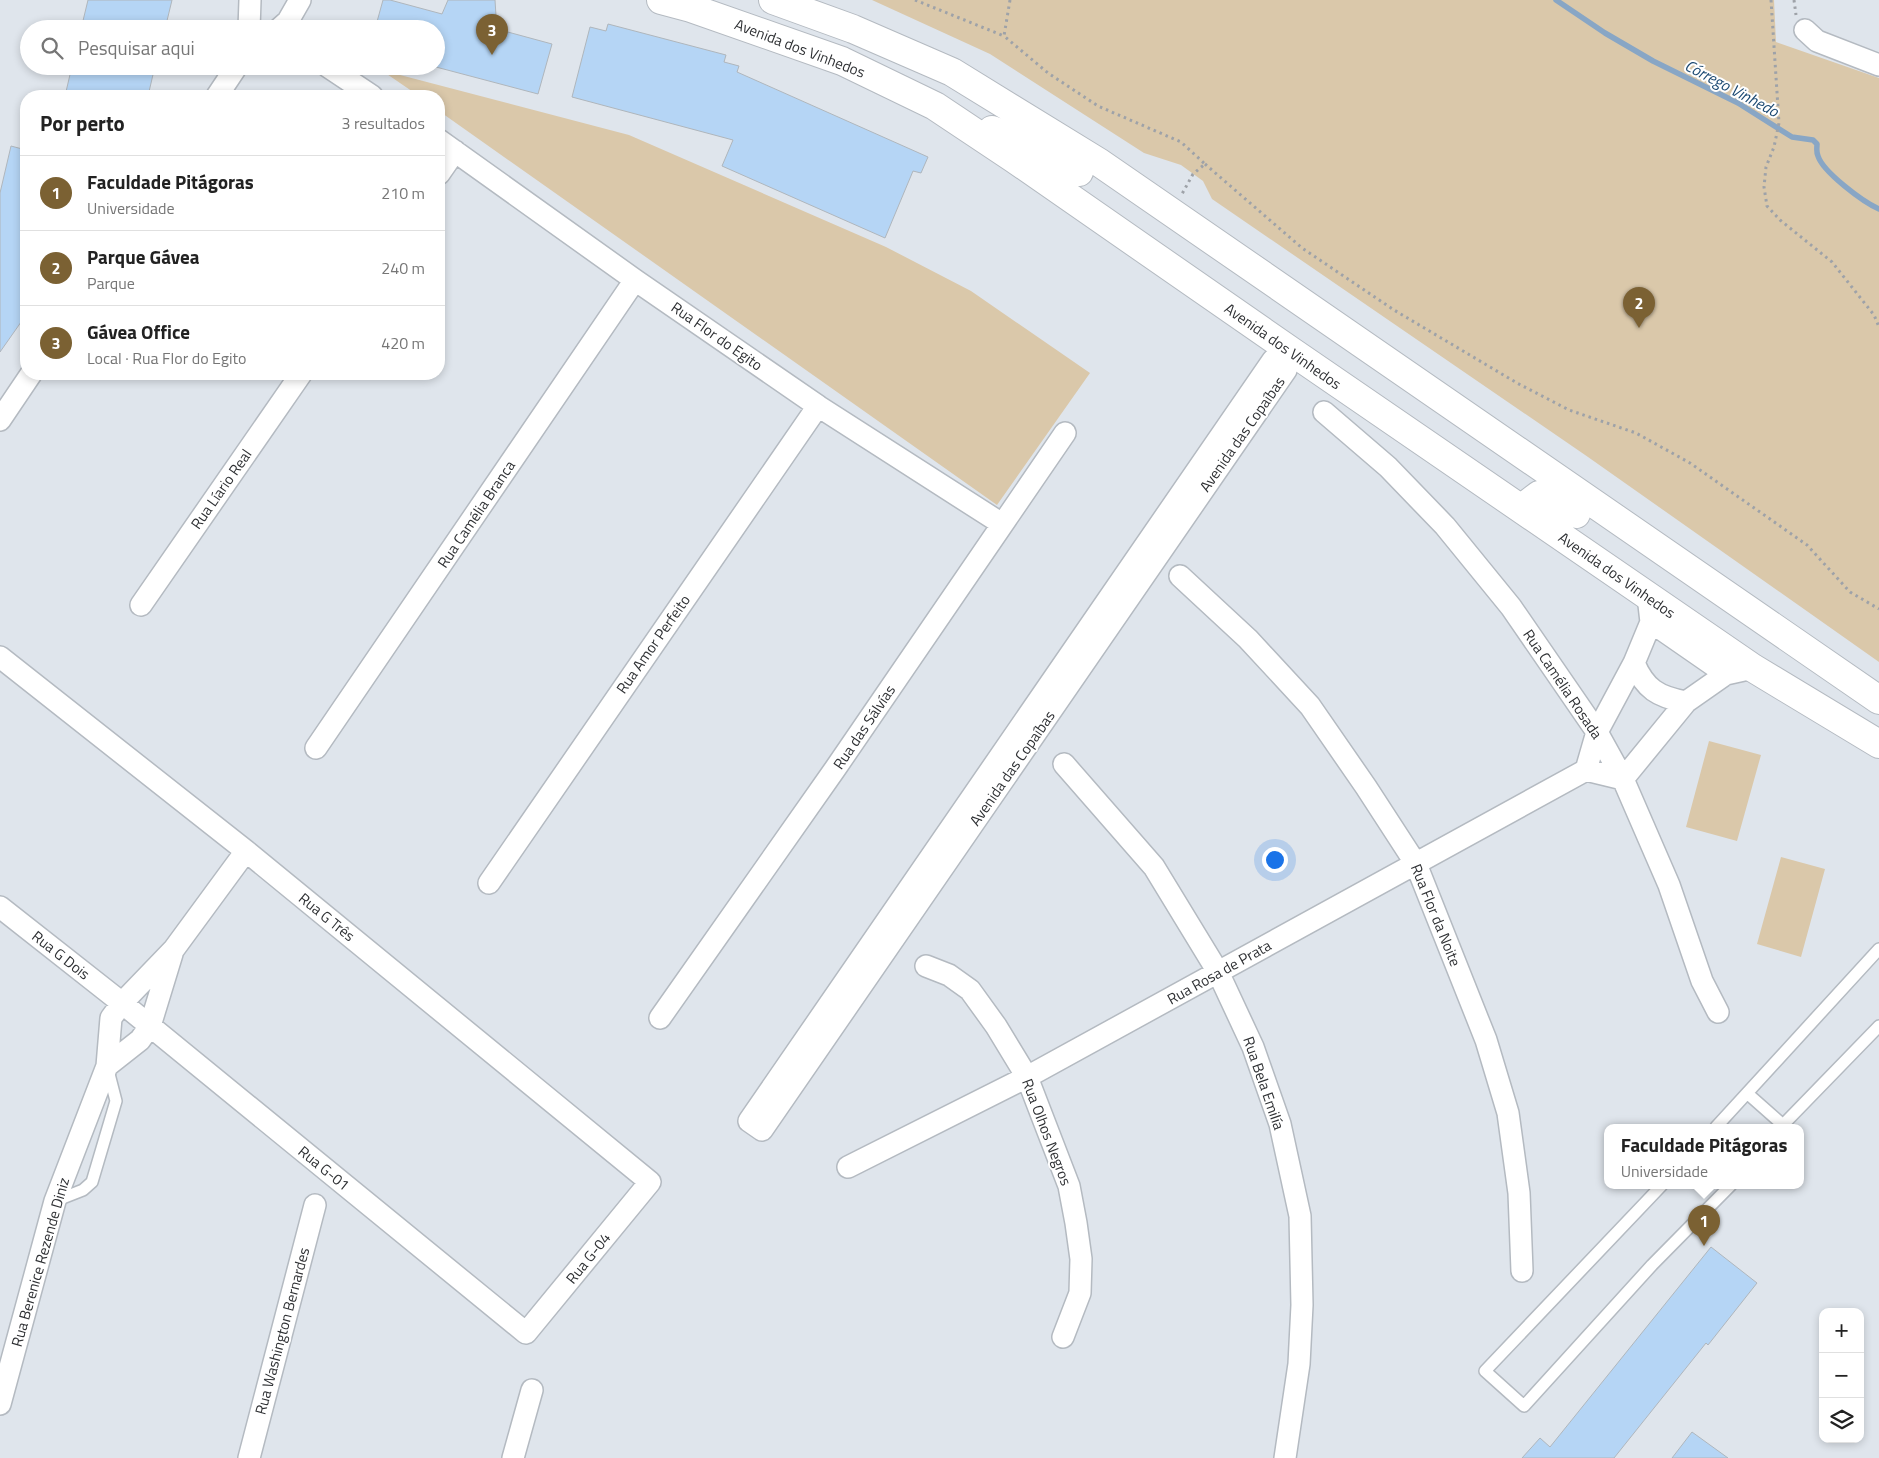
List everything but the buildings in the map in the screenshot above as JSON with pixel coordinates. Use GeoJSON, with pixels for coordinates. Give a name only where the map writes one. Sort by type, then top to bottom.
{"type":"FeatureCollection","features":[{"type":"Feature","properties":{"kind":"main road","name":"Avenida dos Vinhedos"},"geometry":{"type":"LineString","coordinates":[[661,0],[691,8],[842,60],[935,106],[1522,508],[1649,609],[1753,668],[1879,744]]}},
{"type":"Feature","properties":{"kind":"main road"},"geometry":{"type":"LineString","coordinates":[[773,0],[853,29],[952,72],[1100,163],[1879,700]]}},
{"type":"Feature","properties":{"kind":"main road"},"geometry":{"type":"LineString","coordinates":[[935,106],[1058,157],[1172,234],[1174,234],[1177,216]]}},
{"type":"Feature","properties":{"kind":"main road"},"geometry":{"type":"LineString","coordinates":[[1522,508],[1539,495],[1546,494],[1633,551],[1793,642]]}},
{"type":"Feature","properties":{"kind":"street"},"geometry":{"type":"LineString","coordinates":[[289,20],[300,0]]}},
{"type":"Feature","properties":{"kind":"street"},"geometry":{"type":"LineString","coordinates":[[1805,30],[1817,41],[1879,65]]}},
{"type":"Feature","properties":{"kind":"street"},"geometry":{"type":"LineString","coordinates":[[221,90],[231,75]]}},
{"type":"Feature","properties":{"kind":"street"},"geometry":{"type":"LineString","coordinates":[[340,75],[363,90]]}},
{"type":"Feature","properties":{"kind":"street","name":"Rua Flor do Egito"},"geometry":{"type":"LineString","coordinates":[[447,145],[635,280],[818,406],[1002,524]]}},
{"type":"Feature","properties":{"kind":"street","name":"Rua Camélia Branca"},"geometry":{"type":"LineString","coordinates":[[316,748],[635,280]]}},
{"type":"Feature","properties":{"kind":"street","name":"Avenida das Copaíbas"},"geometry":{"type":"LineString","coordinates":[[1291,351],[1286,370],[762,1130],[748,1121],[1274,360],[1291,351]]}},
{"type":"Feature","properties":{"kind":"street"},"geometry":{"type":"LineString","coordinates":[[0,420],[27,380]]}},
{"type":"Feature","properties":{"kind":"street","name":"Rua Líario Real"},"geometry":{"type":"LineString","coordinates":[[141,605],[297,380]]}},
{"type":"Feature","properties":{"kind":"street","name":"Rua Amor Perfeito"},"geometry":{"type":"LineString","coordinates":[[489,883],[818,406]]}},
{"type":"Feature","properties":{"kind":"street","name":"Rua Camélia Rosada"},"geometry":{"type":"LineString","coordinates":[[1324,412],[1388,467],[1445,526],[1511,607],[1597,732],[1622,779],[1669,885],[1702,981],[1718,1012]]}},
{"type":"Feature","properties":{"kind":"street","name":"Rua das Sálvías"},"geometry":{"type":"LineString","coordinates":[[660,1018],[841,761],[1065,433]]}},
{"type":"Feature","properties":{"kind":"street","name":"Rua Flor da Noite"},"geometry":{"type":"LineString","coordinates":[[1180,576],[1248,639],[1310,706],[1416,864],[1486,1040],[1508,1113],[1519,1193],[1522,1271]]}},
{"type":"Feature","properties":{"kind":"street"},"geometry":{"type":"LineString","coordinates":[[1726,674],[1649,609],[1634,663],[1597,732],[1586,770],[1622,779],[1686,702],[1726,674],[1753,668]]}},
{"type":"Feature","properties":{"kind":"street","name":"Rua G Três"},"geometry":{"type":"LineString","coordinates":[[0,657],[246,850],[650,1182]]}},
{"type":"Feature","properties":{"kind":"street"},"geometry":{"type":"LineString","coordinates":[[1634,663],[1646,686],[1668,699],[1686,702]]}},
{"type":"Feature","properties":{"kind":"street","name":"Rua Bela Emilía"},"geometry":{"type":"LineString","coordinates":[[1064,764],[1154,867],[1218,972],[1253,1047],[1280,1124],[1300,1216],[1302,1304],[1300,1354],[1285,1458]]}},
{"type":"Feature","properties":{"kind":"street","name":"Rua Rosa de Prata"},"geometry":{"type":"LineString","coordinates":[[848,1167],[1027,1076],[1586,770]]}},
{"type":"Feature","properties":{"kind":"street","name":"Rua Berenice Rezende Diniz"},"geometry":{"type":"LineString","coordinates":[[0,1404],[55,1201],[107,1066],[111,1018],[122,1003],[174,949],[246,850]]}},
{"type":"Feature","properties":{"kind":"street","name":"Rua G Dois"},"geometry":{"type":"LineString","coordinates":[[0,907],[122,1003]]}},
{"type":"Feature","properties":{"kind":"street","name":"Rua Berenice Rezende Diniz"},"geometry":{"type":"LineString","coordinates":[[107,1066],[140,1040],[150,1026],[174,949]]}},
{"type":"Feature","properties":{"kind":"street","name":"Rua Olhos Negros"},"geometry":{"type":"LineString","coordinates":[[926,966],[949,975],[970,990],[996,1026],[1027,1076],[1069,1186],[1080,1259],[1080,1293],[1063,1337]]}},
{"type":"Feature","properties":{"kind":"street","name":"Rua G-01"},"geometry":{"type":"LineString","coordinates":[[122,1003],[526,1333]]}},
{"type":"Feature","properties":{"kind":"street","name":"Rua G-04"},"geometry":{"type":"LineString","coordinates":[[526,1333],[650,1182]]}},
{"type":"Feature","properties":{"kind":"street","name":"Rua Washington Bernardes"},"geometry":{"type":"LineString","coordinates":[[249,1458],[315,1205]]}},
{"type":"Feature","properties":{"kind":"street"},"geometry":{"type":"LineString","coordinates":[[513,1458],[532,1390]]}},
{"type":"Feature","properties":{"kind":"lane"},"geometry":{"type":"LineString","coordinates":[[1719,1124],[1879,949]]}},
{"type":"Feature","properties":{"kind":"lane"},"geometry":{"type":"LineString","coordinates":[[1784,1124],[1879,1026]]}},
{"type":"Feature","properties":{"kind":"lane"},"geometry":{"type":"LineString","coordinates":[[1748,1094],[1780,1124]]}},
{"type":"Feature","properties":{"kind":"lane"},"geometry":{"type":"LineString","coordinates":[[1658,1189],[1485,1371],[1524,1406],[1652,1265],[1727,1189]]}},
{"type":"Feature","properties":{"kind":"path"},"geometry":{"type":"LineString","coordinates":[[915,0],[1004,36],[1048,73],[1098,106],[1181,142],[1302,248],[1394,310],[1517,383],[1569,410],[1636,433],[1690,463],[1807,545],[1850,592],[1879,609]]}},
{"type":"Feature","properties":{"kind":"path"},"geometry":{"type":"LineString","coordinates":[[1004,36],[1010,0]]}},
{"type":"Feature","properties":{"kind":"path"},"geometry":{"type":"LineString","coordinates":[[1770,0],[1779,123],[1774,147],[1766,167],[1764,186],[1767,206],[1780,220],[1832,262],[1874,315],[1879,327]]}},
{"type":"Feature","properties":{"kind":"path"},"geometry":{"type":"LineString","coordinates":[[1177,216],[1193,174],[1205,164]]}},
{"type":"Feature","properties":{"kind":"shaded area"},"geometry":{"type":"Polygon","coordinates":[[[872,0],[1774,0],[1776,42],[1879,78],[1879,662],[1588,457],[1212,199],[1203,181],[1181,165],[1144,153],[990,54],[872,0]]]}},
{"type":"Feature","properties":{"kind":"shaded area"},"geometry":{"type":"Polygon","coordinates":[[[388,75],[400,75],[629,135],[886,247],[971,291],[1090,373],[997,505],[445,115],[445,90],[410,90],[388,75]]]}},
{"type":"Feature","properties":{"kind":"shaded area"},"geometry":{"type":"Polygon","coordinates":[[[1709,741],[1761,755],[1737,841],[1686,827],[1709,741]]]}},
{"type":"Feature","properties":{"kind":"shaded area"},"geometry":{"type":"Polygon","coordinates":[[[1781,857],[1825,869],[1801,957],[1757,944],[1781,857]]]}},
{"type":"Feature","properties":{"kind":"waterway","name":"Córrego Vinhedo"},"geometry":{"type":"LineString","coordinates":[[1556,0],[1605,33],[1653,61],[1738,103],[1792,137],[1813,140],[1817,144],[1817,152],[1821,163],[1827,170],[1854,193],[1879,209]]}},
{"type":"Feature","properties":{"kind":"place","name":"Gávea Office"},"geometry":{"type":"Point","coordinates":[492,55]}},
{"type":"Feature","properties":{"kind":"place","name":"Parque Gávea"},"geometry":{"type":"Point","coordinates":[1639,328]}},
{"type":"Feature","properties":{"kind":"place","name":"Faculdade Pitágoras"},"geometry":{"type":"Point","coordinates":[1704,1246]}}]}
